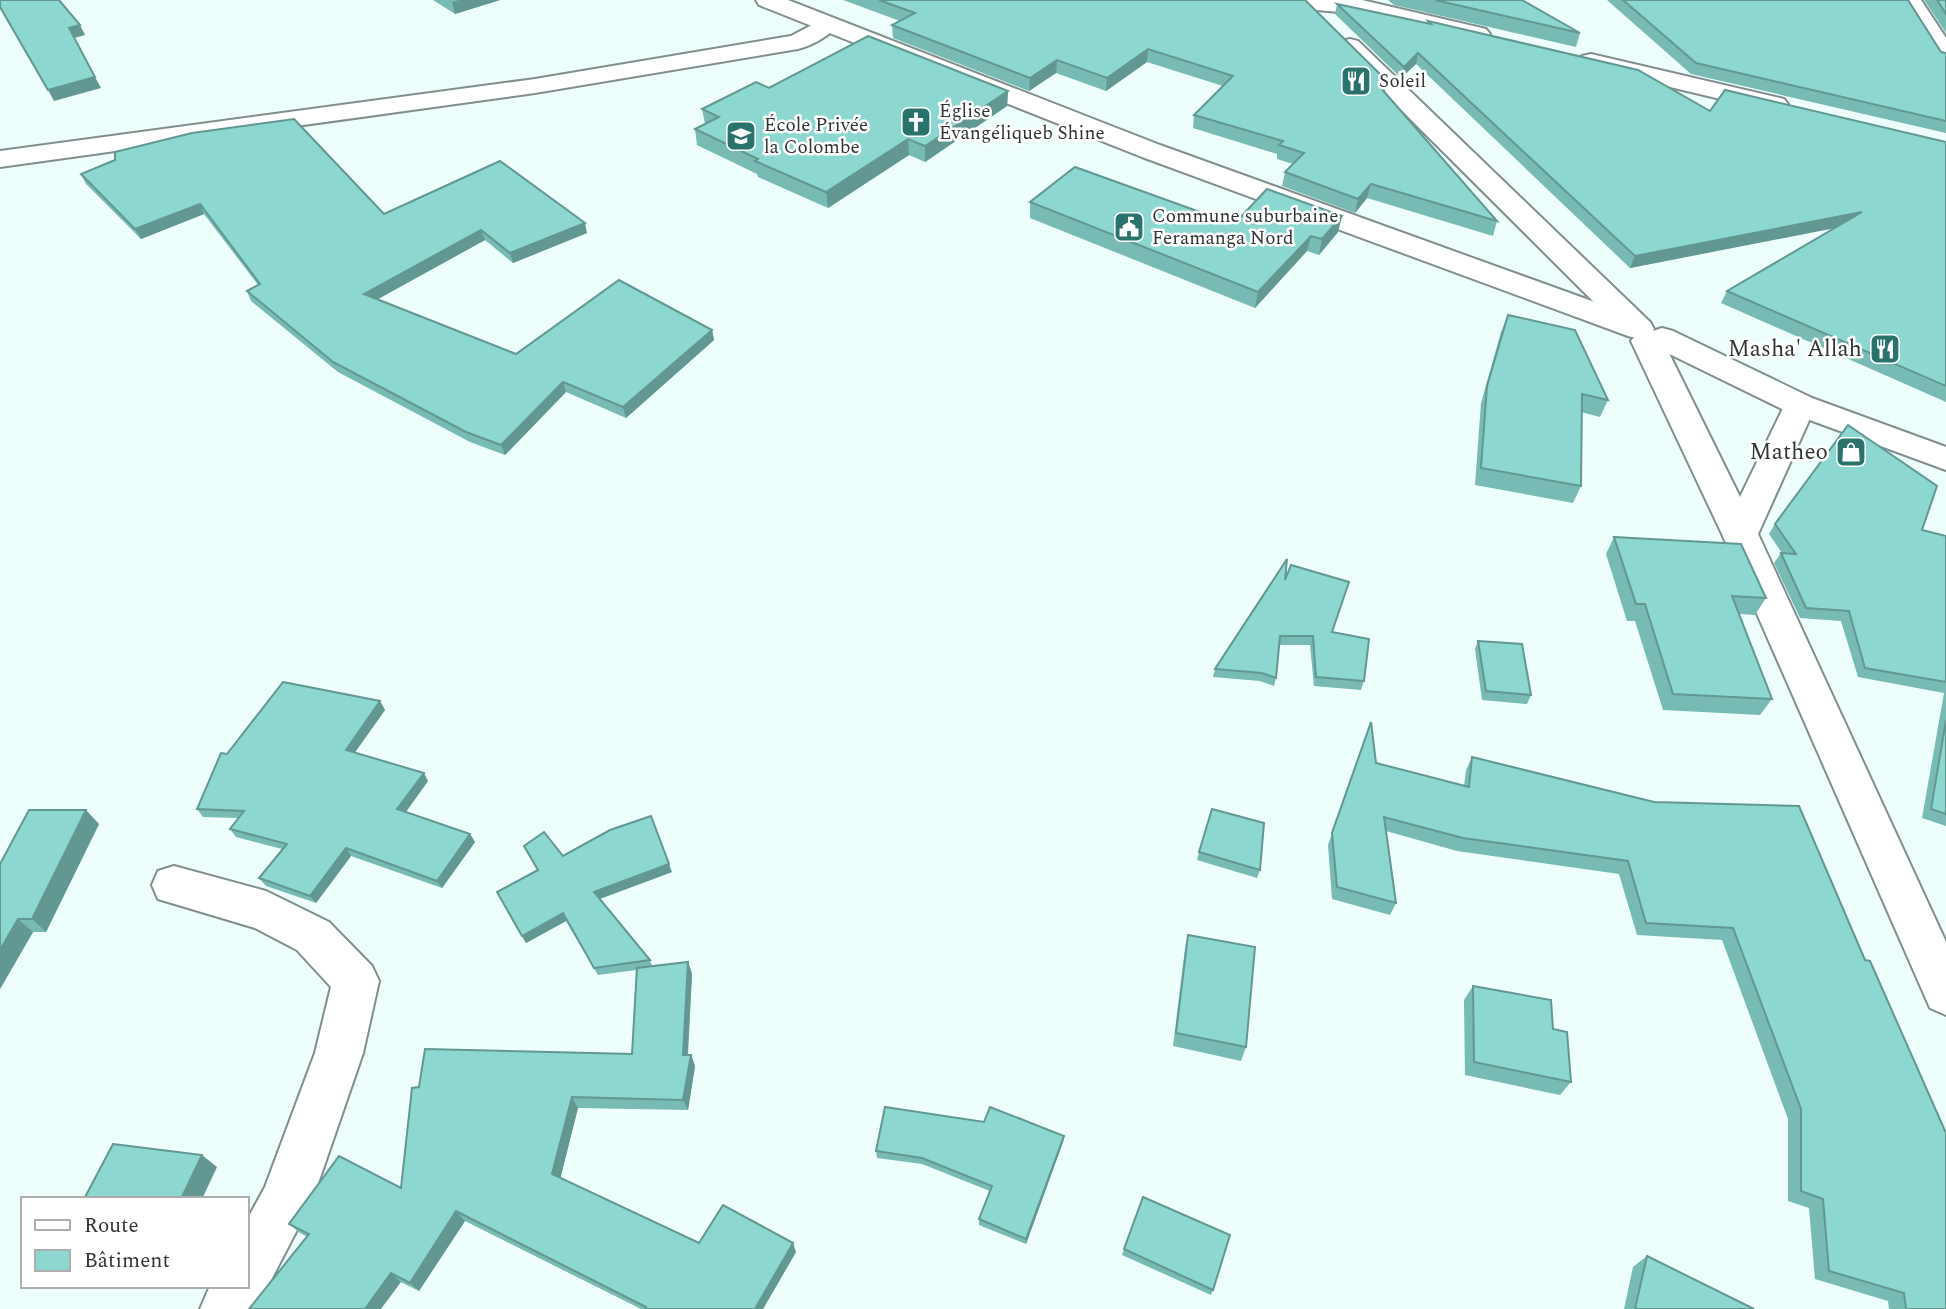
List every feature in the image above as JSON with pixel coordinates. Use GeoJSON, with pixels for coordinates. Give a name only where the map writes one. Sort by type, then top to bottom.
{"type":"FeatureCollection","features":[{"type":"Feature","properties":{"kind":"street"},"geometry":{"type":"LineString","coordinates":[[767,0],[1151,151],[1649,336],[1800,405],[1946,459]]}},
{"type":"Feature","properties":{"kind":"street"},"geometry":{"type":"LineString","coordinates":[[1910,0],[1946,56]]}},
{"type":"Feature","properties":{"kind":"street"},"geometry":{"type":"LineString","coordinates":[[1304,1],[1362,7],[1496,38]]}},
{"type":"Feature","properties":{"kind":"street"},"geometry":{"type":"LineString","coordinates":[[1304,1],[1649,336],[1946,993]]}},
{"type":"Feature","properties":{"kind":"street"},"geometry":{"type":"LineString","coordinates":[[0,159],[535,86],[798,42],[827,24]]}},
{"type":"Feature","properties":{"kind":"street"},"geometry":{"type":"LineString","coordinates":[[1564,54],[1802,110]]}},
{"type":"Feature","properties":{"kind":"street"},"geometry":{"type":"LineString","coordinates":[[1740,534],[1800,405]]}},
{"type":"Feature","properties":{"kind":"street"},"geometry":{"type":"LineString","coordinates":[[174,885],[266,911],[313,936],[356,981],[340,1053],[286,1201],[248,1270]]}},
{"type":"Feature","properties":{"kind":"street"},"geometry":{"type":"LineString","coordinates":[[227,1309],[238,1288]]}},
{"type":"Feature","properties":{"kind":"building"},"geometry":{"type":"Polygon","coordinates":[[[0,0],[59,0],[80,25],[69,28],[95,77],[48,90],[0,7],[0,0]]]}},
{"type":"Feature","properties":{"kind":"building"},"geometry":{"type":"Polygon","coordinates":[[[879,0],[1305,0],[1387,81],[1380,87],[1497,221],[1371,184],[1358,199],[1285,172],[1304,153],[1279,145],[1283,141],[1194,115],[1233,76],[1148,49],[1107,78],[1057,60],[1030,78],[892,25],[915,13],[879,0]]]}},
{"type":"Feature","properties":{"kind":"building"},"geometry":{"type":"Polygon","coordinates":[[[1435,0],[1522,0],[1580,33],[1435,0]]]}},
{"type":"Feature","properties":{"kind":"building"},"geometry":{"type":"Polygon","coordinates":[[[1623,0],[1908,0],[1941,52],[1946,53],[1946,121],[1696,63],[1623,0]]]}},
{"type":"Feature","properties":{"kind":"building"},"geometry":{"type":"Polygon","coordinates":[[[1937,0],[1946,0],[1946,14],[1937,0]]]}},
{"type":"Feature","properties":{"kind":"building"},"geometry":{"type":"Polygon","coordinates":[[[1337,4],[1431,24],[1428,21],[1638,70],[1710,111],[1725,90],[1946,142],[1946,386],[1727,291],[1862,212],[1635,256],[1418,53],[1404,67],[1337,4]]]}},
{"type":"Feature","properties":{"kind":"building"},"geometry":{"type":"Polygon","coordinates":[[[868,36],[1008,91],[925,146],[908,139],[826,192],[755,161],[758,159],[695,129],[719,117],[702,109],[756,82],[769,88],[868,36]]]}},
{"type":"Feature","properties":{"kind":"building"},"geometry":{"type":"Polygon","coordinates":[[[294,119],[384,214],[500,161],[585,223],[510,253],[481,230],[364,294],[516,354],[619,280],[712,330],[623,407],[563,382],[501,445],[466,432],[333,362],[247,291],[260,284],[200,204],[135,229],[81,174],[115,160],[115,152],[192,133],[294,119]]]}},
{"type":"Feature","properties":{"kind":"building"},"geometry":{"type":"Polygon","coordinates":[[[1075,167],[1225,221],[1229,217],[1238,220],[1267,189],[1342,216],[1322,239],[1311,236],[1258,292],[1030,202],[1075,167]]]}},
{"type":"Feature","properties":{"kind":"building"},"geometry":{"type":"Polygon","coordinates":[[[1508,315],[1575,330],[1608,400],[1582,394],[1581,486],[1481,468],[1487,386],[1508,315]]]}},
{"type":"Feature","properties":{"kind":"building"},"geometry":{"type":"Polygon","coordinates":[[[1848,425],[1937,486],[1922,530],[1946,536],[1946,682],[1865,668],[1849,611],[1806,608],[1781,553],[1796,554],[1775,524],[1848,425]]]}},
{"type":"Feature","properties":{"kind":"building"},"geometry":{"type":"Polygon","coordinates":[[[1614,537],[1741,544],[1766,598],[1732,596],[1772,699],[1673,694],[1645,604],[1636,604],[1614,537]]]}},
{"type":"Feature","properties":{"kind":"building"},"geometry":{"type":"Polygon","coordinates":[[[1287,559],[1285,580],[1291,565],[1349,582],[1332,632],[1369,639],[1364,681],[1316,677],[1313,636],[1280,636],[1276,678],[1262,673],[1215,669],[1287,559]]]}},
{"type":"Feature","properties":{"kind":"building"},"geometry":{"type":"Polygon","coordinates":[[[1478,641],[1522,644],[1531,695],[1486,691],[1478,641]]]}},
{"type":"Feature","properties":{"kind":"building"},"geometry":{"type":"Polygon","coordinates":[[[283,682],[380,701],[346,750],[424,773],[397,809],[470,834],[437,881],[346,848],[310,896],[259,878],[287,844],[230,829],[244,811],[197,809],[221,753],[227,754],[283,682]]]}},
{"type":"Feature","properties":{"kind":"building"},"geometry":{"type":"Polygon","coordinates":[[[1946,720],[1946,814],[1931,809],[1946,720]]]}},
{"type":"Feature","properties":{"kind":"building"},"geometry":{"type":"Polygon","coordinates":[[[1371,722],[1376,763],[1469,787],[1472,757],[1654,802],[1799,806],[1865,960],[1870,961],[1946,1133],[1946,1309],[1906,1309],[1904,1293],[1829,1271],[1823,1199],[1801,1191],[1801,1109],[1733,928],[1646,923],[1628,861],[1463,838],[1384,817],[1396,903],[1337,887],[1332,833],[1371,722]]]}},
{"type":"Feature","properties":{"kind":"building"},"geometry":{"type":"Polygon","coordinates":[[[1212,809],[1264,823],[1260,870],[1199,852],[1212,809]]]}},
{"type":"Feature","properties":{"kind":"building"},"geometry":{"type":"Polygon","coordinates":[[[29,810],[86,810],[32,919],[18,919],[0,950],[0,864],[29,810]]]}},
{"type":"Feature","properties":{"kind":"building"},"geometry":{"type":"Polygon","coordinates":[[[651,816],[669,864],[594,892],[650,960],[594,968],[563,913],[522,936],[497,892],[538,870],[524,846],[544,832],[563,856],[610,830],[651,816]]]}},
{"type":"Feature","properties":{"kind":"building"},"geometry":{"type":"Polygon","coordinates":[[[1188,935],[1255,947],[1246,1047],[1176,1033],[1188,935]]]}},
{"type":"Feature","properties":{"kind":"building"},"geometry":{"type":"Polygon","coordinates":[[[688,962],[683,1055],[691,1055],[683,1100],[572,1097],[552,1174],[699,1243],[723,1205],[793,1243],[755,1309],[645,1309],[646,1307],[456,1211],[410,1283],[391,1273],[365,1309],[249,1309],[309,1234],[289,1224],[339,1156],[401,1188],[412,1088],[419,1087],[425,1049],[632,1054],[637,968],[688,962]]]}},
{"type":"Feature","properties":{"kind":"building"},"geometry":{"type":"Polygon","coordinates":[[[1473,986],[1551,1000],[1553,1029],[1567,1032],[1571,1082],[1474,1062],[1473,986]]]}},
{"type":"Feature","properties":{"kind":"building"},"geometry":{"type":"Polygon","coordinates":[[[885,1107],[984,1122],[990,1107],[1064,1136],[1026,1239],[979,1219],[992,1186],[922,1158],[876,1151],[885,1107]]]}},
{"type":"Feature","properties":{"kind":"building"},"geometry":{"type":"Polygon","coordinates":[[[113,1144],[202,1155],[182,1197],[85,1197],[113,1144]]]}},
{"type":"Feature","properties":{"kind":"building"},"geometry":{"type":"Polygon","coordinates":[[[1143,1197],[1230,1235],[1213,1290],[1124,1249],[1143,1197]]]}},
{"type":"Feature","properties":{"kind":"building"},"geometry":{"type":"Polygon","coordinates":[[[1647,1256],[1754,1309],[1635,1309],[1647,1256]]]}},
{"type":"Feature","properties":{"kind":"place","name":"Soleil"},"geometry":{"type":"Point","coordinates":[1356,81]}},
{"type":"Feature","properties":{"kind":"place","name":"Église Évangéliqueb Shine"},"geometry":{"type":"Point","coordinates":[916,122]}},
{"type":"Feature","properties":{"kind":"place","name":"École Privée la Colombe"},"geometry":{"type":"Point","coordinates":[741,136]}},
{"type":"Feature","properties":{"kind":"place","name":"Commune suburbaine Feramanga Nord"},"geometry":{"type":"Point","coordinates":[1129,227]}},
{"type":"Feature","properties":{"kind":"place","name":"Masha' Allah"},"geometry":{"type":"Point","coordinates":[1885,349]}},
{"type":"Feature","properties":{"kind":"place","name":"Matheo"},"geometry":{"type":"Point","coordinates":[1851,452]}}]}
